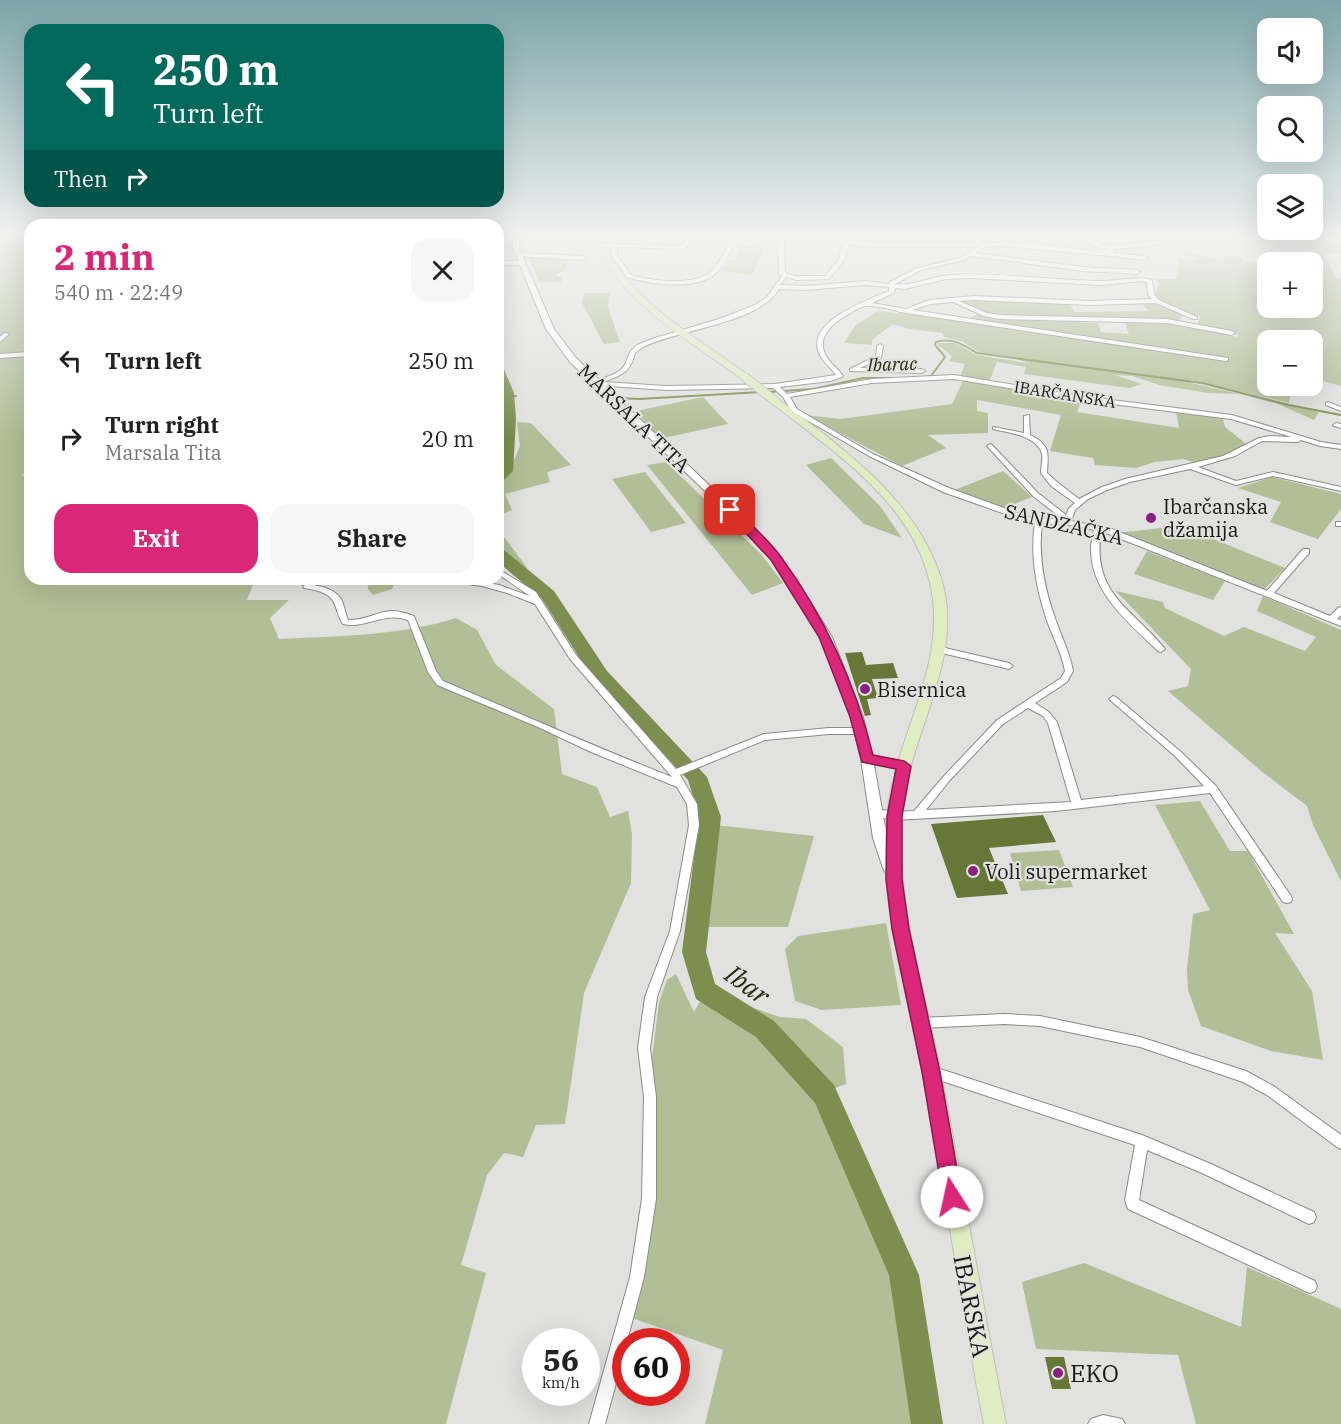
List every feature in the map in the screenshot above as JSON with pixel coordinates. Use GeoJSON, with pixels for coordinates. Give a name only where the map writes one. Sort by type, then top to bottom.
{"type":"FeatureCollection","features":[{"type":"Feature","properties":{"kind":"main road","name":"IBARSKA"},"geometry":{"type":"LineString","coordinates":[[647,304],[790,411],[891,499],[920,539],[936,581],[940,606],[941,650],[904,766],[895,816],[894,879],[900,929],[931,1072],[972,1309],[995,1424]]}},
{"type":"Feature","properties":{"kind":"street","name":"MARSALA TITA"},"geometry":{"type":"LineString","coordinates":[[539,304],[550,329],[595,383],[714,494],[776,558],[826,637],[861,731],[880,838],[894,879]]}},
{"type":"Feature","properties":{"kind":"street"},"geometry":{"type":"LineString","coordinates":[[595,383],[621,373],[629,365],[630,356],[636,348],[646,343],[722,319],[758,304]]}},
{"type":"Feature","properties":{"kind":"street"},"geometry":{"type":"LineString","coordinates":[[839,373],[822,355],[820,346],[822,335],[842,315],[861,304]]}},
{"type":"Feature","properties":{"kind":"street"},"geometry":{"type":"LineString","coordinates":[[872,304],[1226,359]]}},
{"type":"Feature","properties":{"kind":"street"},"geometry":{"type":"LineString","coordinates":[[906,311],[923,304]]}},
{"type":"Feature","properties":{"kind":"street"},"geometry":{"type":"LineString","coordinates":[[963,304],[986,315],[1000,317],[1167,321],[1232,333]]}},
{"type":"Feature","properties":{"kind":"street"},"geometry":{"type":"LineString","coordinates":[[1165,304],[1195,318]]}},
{"type":"Feature","properties":{"kind":"street"},"geometry":{"type":"LineString","coordinates":[[0,340],[6,334]]}},
{"type":"Feature","properties":{"kind":"street"},"geometry":{"type":"LineString","coordinates":[[839,373],[852,370],[879,357],[880,346]]}},
{"type":"Feature","properties":{"kind":"street"},"geometry":{"type":"LineString","coordinates":[[0,356],[24,354]]}},
{"type":"Feature","properties":{"kind":"street"},"geometry":{"type":"LineString","coordinates":[[852,370],[922,371]]}},
{"type":"Feature","properties":{"kind":"street"},"geometry":{"type":"LineString","coordinates":[[595,383],[666,388],[780,391],[830,380],[840,376],[839,373]]}},
{"type":"Feature","properties":{"kind":"street","name":"IBARČANSKA"},"geometry":{"type":"LineString","coordinates":[[780,391],[872,381],[954,377],[1088,399],[1232,417],[1309,441],[1341,447]]}},
{"type":"Feature","properties":{"kind":"street"},"geometry":{"type":"LineString","coordinates":[[780,391],[790,411]]}},
{"type":"Feature","properties":{"kind":"street"},"geometry":{"type":"LineString","coordinates":[[1328,404],[1341,409]]}},
{"type":"Feature","properties":{"kind":"street","name":"SANDZAČKA"},"geometry":{"type":"LineString","coordinates":[[790,411],[946,490],[1006,512],[1039,521],[1067,520],[1098,528],[1139,542],[1337,621]]}},
{"type":"Feature","properties":{"kind":"street"},"geometry":{"type":"LineString","coordinates":[[1027,416],[1027,436]]}},
{"type":"Feature","properties":{"kind":"street"},"geometry":{"type":"LineString","coordinates":[[995,428],[1027,436],[1044,449],[1046,458],[1043,468],[1048,478],[1078,502]]}},
{"type":"Feature","properties":{"kind":"street"},"geometry":{"type":"LineString","coordinates":[[990,446],[1023,482],[1067,520],[1078,502],[1100,491],[1146,475],[1192,467],[1232,454],[1261,439],[1309,441]]}},
{"type":"Feature","properties":{"kind":"street"},"geometry":{"type":"LineString","coordinates":[[1192,467],[1236,483],[1273,474],[1341,489]]}},
{"type":"Feature","properties":{"kind":"street"},"geometry":{"type":"LineString","coordinates":[[916,815],[1000,722],[1064,680],[1069,671],[1039,577],[1036,552],[1039,521]]}},
{"type":"Feature","properties":{"kind":"street"},"geometry":{"type":"LineString","coordinates":[[1098,528],[1093,543],[1094,559],[1100,578],[1114,601],[1161,649]]}},
{"type":"Feature","properties":{"kind":"street"},"geometry":{"type":"LineString","coordinates":[[1270,593],[1306,551]]}},
{"type":"Feature","properties":{"kind":"street"},"geometry":{"type":"LineString","coordinates":[[504,575],[526,588],[539,603],[573,657],[679,771],[682,785],[692,804],[694,825],[675,931],[651,997],[644,1048],[651,1097],[649,1199],[637,1277],[597,1424]]}},
{"type":"Feature","properties":{"kind":"street"},"geometry":{"type":"LineString","coordinates":[[491,585],[539,603]]}},
{"type":"Feature","properties":{"kind":"street"},"geometry":{"type":"LineString","coordinates":[[307,586],[335,596],[339,601],[342,618],[346,622],[363,622],[388,612],[411,618],[432,672],[440,683],[594,750],[682,785]]}},
{"type":"Feature","properties":{"kind":"street"},"geometry":{"type":"LineString","coordinates":[[1337,621],[1341,610]]}},
{"type":"Feature","properties":{"kind":"street"},"geometry":{"type":"LineString","coordinates":[[941,650],[1009,666]]}},
{"type":"Feature","properties":{"kind":"street"},"geometry":{"type":"LineString","coordinates":[[1113,699],[1178,754],[1213,789],[1287,899]]}},
{"type":"Feature","properties":{"kind":"street"},"geometry":{"type":"LineString","coordinates":[[1029,704],[1046,714],[1052,722],[1077,804]]}},
{"type":"Feature","properties":{"kind":"street"},"geometry":{"type":"LineString","coordinates":[[679,771],[764,737],[829,731],[861,731]]}},
{"type":"Feature","properties":{"kind":"street"},"geometry":{"type":"LineString","coordinates":[[867,759],[904,766]]}},
{"type":"Feature","properties":{"kind":"street"},"geometry":{"type":"LineString","coordinates":[[876,813],[895,816],[1077,804],[1213,789]]}},
{"type":"Feature","properties":{"kind":"street"},"geometry":{"type":"LineString","coordinates":[[921,1023],[1004,1019],[1040,1021],[1140,1042],[1246,1077],[1271,1091],[1341,1143]]}},
{"type":"Feature","properties":{"kind":"street"},"geometry":{"type":"LineString","coordinates":[[931,1072],[1033,1103],[1193,1161],[1310,1217]]}},
{"type":"Feature","properties":{"kind":"street"},"geometry":{"type":"LineString","coordinates":[[1142,1142],[1133,1204],[1310,1286]]}},
{"type":"Feature","properties":{"kind":"street"},"geometry":{"type":"LineString","coordinates":[[1096,1424],[1103,1422],[1117,1424]]}},
{"type":"Feature","properties":{"kind":"green space"},"geometry":{"type":"Polygon","coordinates":[[[0,304],[24,304],[24,474],[21,475],[24,475],[24,585],[253,585],[247,600],[289,600],[270,618],[279,639],[391,632],[456,618],[477,630],[496,665],[554,709],[562,774],[597,787],[610,817],[628,811],[632,834],[631,883],[584,993],[565,1124],[536,1125],[523,1157],[504,1153],[487,1175],[461,1265],[486,1273],[446,1424],[0,1424],[0,304]]]}},
{"type":"Feature","properties":{"kind":"green space"},"geometry":{"type":"Polygon","coordinates":[[[583,304],[608,304],[620,342],[604,344],[583,304]]]}},
{"type":"Feature","properties":{"kind":"green space"},"geometry":{"type":"Polygon","coordinates":[[[968,304],[1070,304],[1074,312],[1148,311],[1143,304],[1162,304],[1185,314],[1178,321],[1070,320],[988,314],[968,304]]]}},
{"type":"Feature","properties":{"kind":"green space"},"geometry":{"type":"Polygon","coordinates":[[[1166,304],[1257,304],[1257,318],[1323,318],[1323,304],[1341,304],[1341,386],[1323,381],[1323,330],[1257,330],[1257,395],[1191,380],[1191,383],[1319,412],[1314,420],[1278,404],[1239,394],[1208,393],[1159,385],[1132,376],[1115,375],[1142,384],[1129,388],[1024,374],[1026,367],[997,362],[989,382],[960,377],[965,364],[949,361],[952,356],[938,343],[955,343],[977,355],[1031,364],[1008,356],[979,352],[963,342],[944,337],[943,333],[908,329],[893,324],[872,340],[872,345],[844,343],[856,325],[878,311],[956,319],[999,328],[1228,361],[1229,359],[1181,350],[995,325],[971,318],[977,314],[993,319],[1098,323],[1101,332],[1129,334],[1125,323],[1175,324],[1238,337],[1239,335],[1197,326],[1200,317],[1166,304]]]}},
{"type":"Feature","properties":{"kind":"green space"},"geometry":{"type":"Polygon","coordinates":[[[963,381],[1081,401],[1077,412],[1179,428],[1176,412],[1223,419],[1225,427],[1245,443],[1235,452],[1197,463],[1183,459],[1155,462],[1136,468],[1095,465],[1093,458],[1050,451],[1061,415],[977,400],[977,411],[988,413],[988,433],[928,435],[946,448],[902,466],[806,415],[840,419],[952,404],[963,381]]]}},
{"type":"Feature","properties":{"kind":"green space"},"geometry":{"type":"Polygon","coordinates":[[[1259,396],[1290,396],[1289,403],[1259,396]]]}},
{"type":"Feature","properties":{"kind":"green space"},"geometry":{"type":"Polygon","coordinates":[[[703,397],[728,424],[659,439],[636,411],[703,397]]]}},
{"type":"Feature","properties":{"kind":"green space"},"geometry":{"type":"Polygon","coordinates":[[[517,422],[531,423],[571,465],[547,472],[550,482],[505,494],[512,510],[504,513],[504,478],[510,470],[520,446],[517,422]]]}},
{"type":"Feature","properties":{"kind":"green space"},"geometry":{"type":"Polygon","coordinates":[[[831,458],[880,506],[902,538],[864,524],[806,465],[831,458]]]}},
{"type":"Feature","properties":{"kind":"green space"},"geometry":{"type":"Polygon","coordinates":[[[666,462],[761,554],[783,583],[752,595],[647,465],[666,462]]]}},
{"type":"Feature","properties":{"kind":"green space"},"geometry":{"type":"Polygon","coordinates":[[[1003,471],[1032,497],[1001,509],[952,491],[1003,471]]]}},
{"type":"Feature","properties":{"kind":"green space"},"geometry":{"type":"Polygon","coordinates":[[[645,472],[686,523],[651,532],[612,479],[645,472]]]}},
{"type":"Feature","properties":{"kind":"green space"},"geometry":{"type":"Polygon","coordinates":[[[1272,477],[1341,494],[1341,509],[1318,539],[1270,522],[1281,502],[1238,488],[1272,477]]]}},
{"type":"Feature","properties":{"kind":"green space"},"geometry":{"type":"Polygon","coordinates":[[[1181,526],[1285,568],[1263,591],[1116,533],[1181,526]]]}},
{"type":"Feature","properties":{"kind":"green space"},"geometry":{"type":"Polygon","coordinates":[[[504,537],[528,569],[504,554],[504,537]]]}},
{"type":"Feature","properties":{"kind":"green space"},"geometry":{"type":"Polygon","coordinates":[[[1147,551],[1225,581],[1213,600],[1134,574],[1147,551]]]}},
{"type":"Feature","properties":{"kind":"green space"},"geometry":{"type":"Polygon","coordinates":[[[368,585],[394,585],[392,589],[373,595],[368,585]]]}},
{"type":"Feature","properties":{"kind":"green space"},"geometry":{"type":"Polygon","coordinates":[[[1116,591],[1163,602],[1165,608],[1224,636],[1244,627],[1305,651],[1316,637],[1257,611],[1263,596],[1341,630],[1341,881],[1313,825],[1307,806],[1260,770],[1168,691],[1188,686],[1191,669],[1116,591]]]}},
{"type":"Feature","properties":{"kind":"green space"},"geometry":{"type":"Polygon","coordinates":[[[1200,801],[1230,851],[1248,851],[1294,934],[1275,933],[1312,991],[1323,1060],[1271,1051],[1201,1026],[1188,990],[1187,969],[1193,914],[1210,910],[1155,805],[1200,801]]]}},
{"type":"Feature","properties":{"kind":"green space"},"geometry":{"type":"Polygon","coordinates":[[[715,825],[814,836],[788,927],[703,927],[715,825]]]}},
{"type":"Feature","properties":{"kind":"green space"},"geometry":{"type":"Polygon","coordinates":[[[1059,850],[1073,887],[1021,891],[1010,853],[1059,850]]]}},
{"type":"Feature","properties":{"kind":"green space"},"geometry":{"type":"Polygon","coordinates":[[[886,923],[901,1005],[822,1010],[795,1001],[785,949],[798,936],[886,923]]]}},
{"type":"Feature","properties":{"kind":"green space"},"geometry":{"type":"Polygon","coordinates":[[[676,974],[694,1012],[703,996],[761,1035],[820,1097],[897,1274],[916,1424],[705,1424],[723,1350],[690,1338],[690,1328],[660,1328],[632,1318],[649,1209],[652,1058],[659,1002],[667,980],[676,974]]]}},
{"type":"Feature","properties":{"kind":"green space"},"geometry":{"type":"Polygon","coordinates":[[[730,1000],[780,1017],[806,1019],[843,1047],[846,1084],[830,1090],[772,1026],[730,1000]]]}},
{"type":"Feature","properties":{"kind":"green space"},"geometry":{"type":"Polygon","coordinates":[[[1084,1263],[1241,1327],[1247,1267],[1341,1309],[1341,1424],[1196,1424],[1178,1355],[1036,1349],[1022,1282],[1084,1263]]]}},
{"type":"Feature","properties":{"kind":"building","name":"Bisernica"},"geometry":{"type":"Polygon","coordinates":[[[862,652],[866,665],[893,663],[898,678],[872,679],[878,698],[867,699],[871,715],[865,716],[845,653],[862,652]]]}},
{"type":"Feature","properties":{"kind":"building","name":"Voli supermarket"},"geometry":{"type":"Polygon","coordinates":[[[1043,815],[1056,842],[989,848],[1008,894],[957,898],[931,824],[1043,815]]]}},
{"type":"Feature","properties":{"kind":"building","name":"EKO"},"geometry":{"type":"Polygon","coordinates":[[[1045,1357],[1064,1357],[1071,1389],[1052,1389],[1045,1357]]]}},
{"type":"Feature","properties":{"kind":"waterway","name":"Ibarac"},"geometry":{"type":"LineString","coordinates":[[922,377],[931,376],[945,357],[935,345],[936,342],[947,340],[977,353],[1202,383],[1289,405],[1341,415]]}},
{"type":"Feature","properties":{"kind":"waterway","name":"Ibarac"},"geometry":{"type":"LineString","coordinates":[[768,392],[813,389],[863,378],[895,378]]}},
{"type":"Feature","properties":{"kind":"waterway","name":"Ibar"},"geometry":{"type":"LineString","coordinates":[[504,381],[509,406],[504,472]]}},
{"type":"Feature","properties":{"kind":"waterway","name":"Ibarac"},"geometry":{"type":"LineString","coordinates":[[616,398],[639,399],[761,392]]}},
{"type":"Feature","properties":{"kind":"waterway","name":"Ibarac"},"geometry":{"type":"LineString","coordinates":[[508,397],[516,396]]}},
{"type":"Feature","properties":{"kind":"waterway","name":"Ibar"},"geometry":{"type":"LineString","coordinates":[[504,559],[548,595],[600,675],[697,777],[710,817],[694,952],[705,991],[765,1029],[825,1094],[904,1275],[927,1424]]}},
{"type":"Feature","properties":{"kind":"place","name":"Ibarčanska džamija"},"geometry":{"type":"Point","coordinates":[1151,518]}},
{"type":"Feature","properties":{"kind":"place","name":"Bisernica"},"geometry":{"type":"Point","coordinates":[865,689]}},
{"type":"Feature","properties":{"kind":"place","name":"Voli supermarket"},"geometry":{"type":"Point","coordinates":[973,871]}},
{"type":"Feature","properties":{"kind":"place","name":"EKO"},"geometry":{"type":"Point","coordinates":[1058,1373]}},
{"type":"Feature","properties":{"kind":"route"},"geometry":{"type":"LineString","coordinates":[[730,510],[776,558],[826,637],[857,717],[867,759],[904,766],[895,816],[894,879],[900,929],[931,1072],[952,1197]]}}]}
